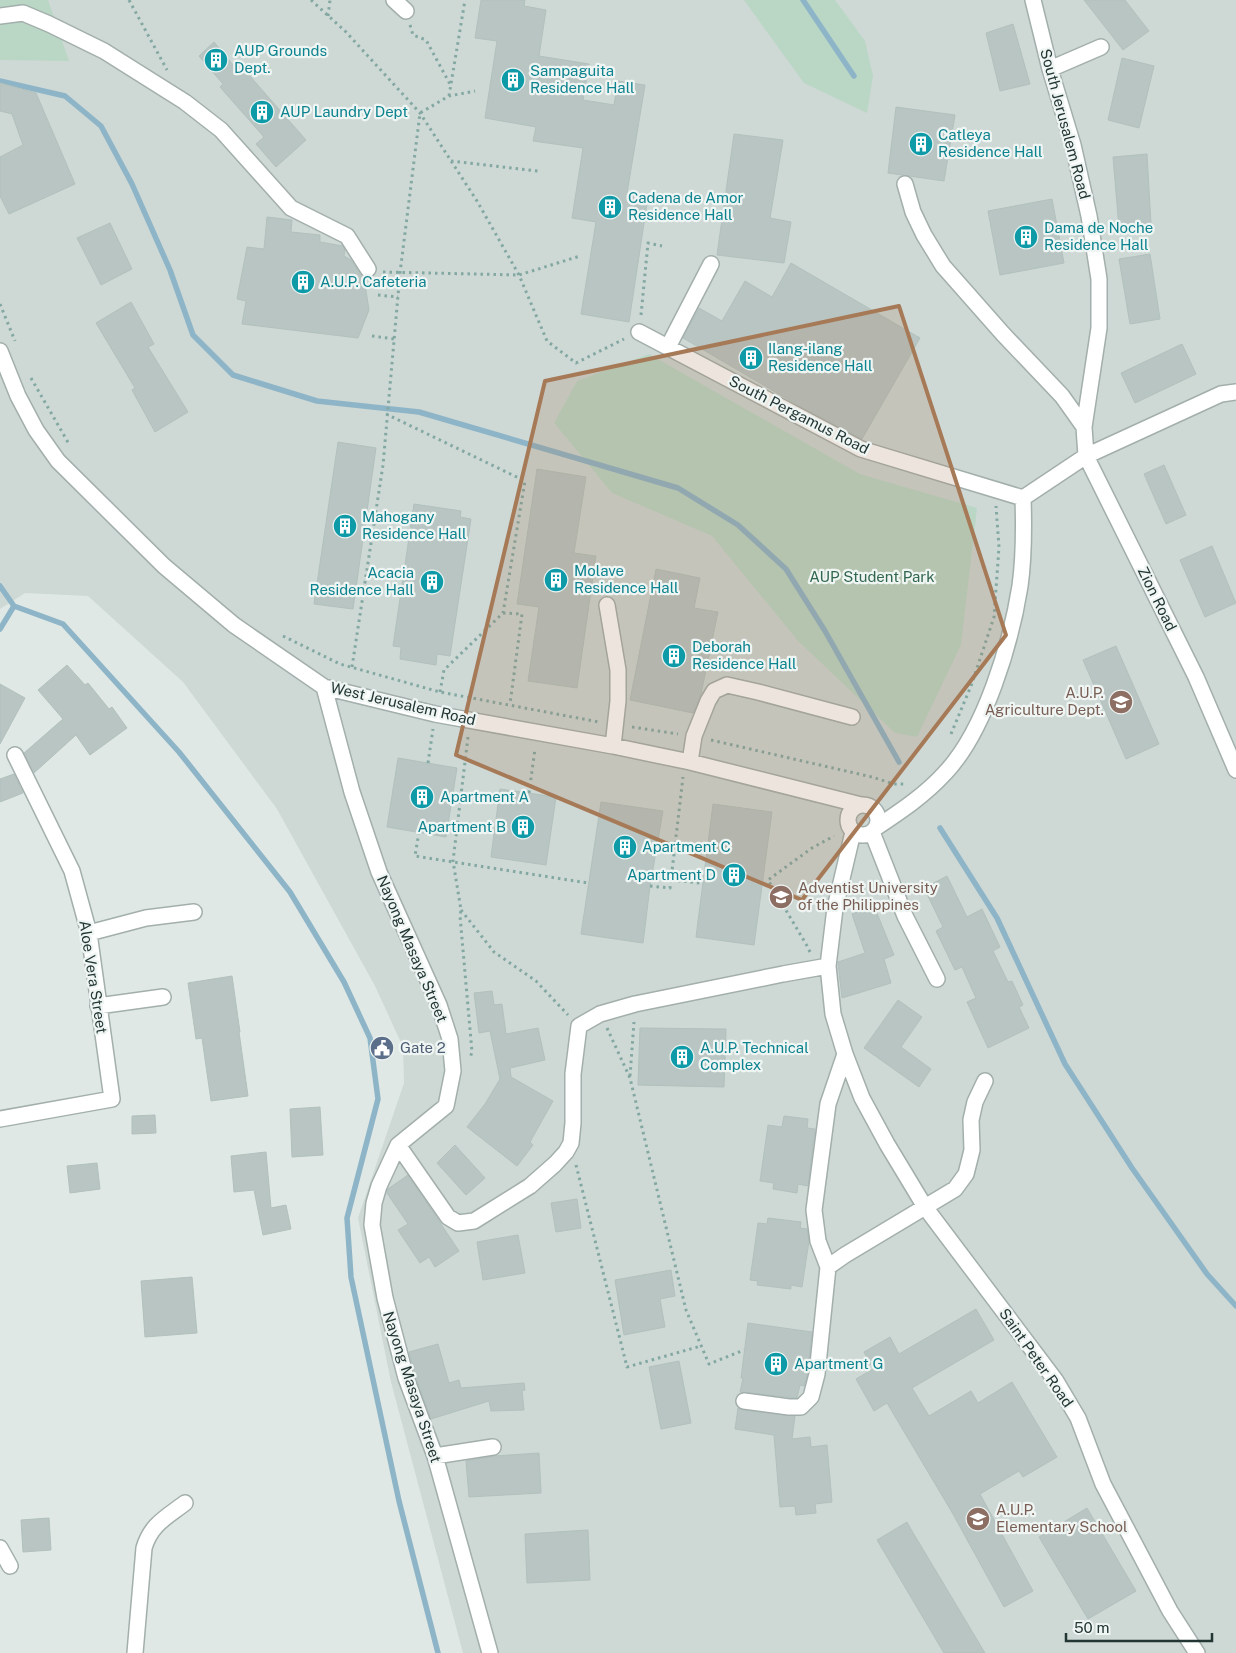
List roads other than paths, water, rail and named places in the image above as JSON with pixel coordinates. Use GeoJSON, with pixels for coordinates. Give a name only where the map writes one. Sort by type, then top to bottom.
{"type":"FeatureCollection","features":[{"type":"Feature","properties":{"kind":"street"},"geometry":{"type":"LineString","coordinates":[[394,0],[406,11]]}},
{"type":"Feature","properties":{"kind":"street","name":"South Jerusalem Road"},"geometry":{"type":"LineString","coordinates":[[1033,0],[1050,69],[1073,145],[1089,216],[1099,279],[1099,328],[1084,427]]}},
{"type":"Feature","properties":{"kind":"street"},"geometry":{"type":"LineString","coordinates":[[0,16],[20,7],[49,24],[104,51],[185,102],[221,130],[291,208],[347,236],[374,270]]}},
{"type":"Feature","properties":{"kind":"street"},"geometry":{"type":"LineString","coordinates":[[1050,69],[1101,47]]}},
{"type":"Feature","properties":{"kind":"street"},"geometry":{"type":"LineString","coordinates":[[905,184],[913,212],[943,266],[1003,334],[1062,396],[1084,427]]}},
{"type":"Feature","properties":{"kind":"street"},"geometry":{"type":"LineString","coordinates":[[668,347],[711,264]]}},
{"type":"Feature","properties":{"kind":"street","name":"South Pergamus Road"},"geometry":{"type":"LineString","coordinates":[[639,332],[861,449],[1023,498]]}},
{"type":"Feature","properties":{"kind":"street","name":"West Jerusalem Road"},"geometry":{"type":"LineString","coordinates":[[0,351],[18,396],[31,421],[58,460],[164,566],[234,625],[324,687],[435,714],[613,746],[687,762],[866,806]]}},
{"type":"Feature","properties":{"kind":"street"},"geometry":{"type":"LineString","coordinates":[[861,829],[915,802],[946,773],[970,741],[988,701],[1008,640],[1020,585],[1024,531],[1023,498],[1086,456],[1221,394],[1236,392]]}},
{"type":"Feature","properties":{"kind":"street","name":"Zion Road"},"geometry":{"type":"LineString","coordinates":[[1084,427],[1086,456],[1196,677],[1236,770]]}},
{"type":"Feature","properties":{"kind":"street"},"geometry":{"type":"LineString","coordinates":[[607,605],[618,670],[618,701],[613,746]]}},
{"type":"Feature","properties":{"kind":"street"},"geometry":{"type":"LineString","coordinates":[[687,762],[694,736],[708,701],[714,691],[727,685],[852,717]]}},
{"type":"Feature","properties":{"kind":"street","name":"Nayong Masaya Street"},"geometry":{"type":"LineString","coordinates":[[324,687],[352,792],[379,872],[439,1005],[450,1039],[453,1071],[446,1106],[398,1145],[379,1186],[374,1203],[372,1225],[387,1307],[406,1378],[435,1456],[490,1653]]}},
{"type":"Feature","properties":{"kind":"street","name":"Aloe Vera Street"},"geometry":{"type":"LineString","coordinates":[[0,1119],[112,1099],[89,933],[72,871],[15,755]]}},
{"type":"Feature","properties":{"kind":"street"},"geometry":{"type":"LineString","coordinates":[[828,796],[861,829]]}},
{"type":"Feature","properties":{"kind":"street"},"geometry":{"type":"LineString","coordinates":[[915,802],[899,807],[855,806],[861,829],[937,978]]}},
{"type":"Feature","properties":{"kind":"street"},"geometry":{"type":"LineString","coordinates":[[861,829],[878,816],[866,806]]}},
{"type":"Feature","properties":{"kind":"street","name":"Saint Peter Road"},"geometry":{"type":"LineString","coordinates":[[861,829],[842,876],[823,968],[833,1014],[845,1054],[862,1098],[887,1144],[925,1206],[1056,1381],[1078,1418],[1103,1484],[1170,1611],[1197,1653]]}},
{"type":"Feature","properties":{"kind":"street"},"geometry":{"type":"LineString","coordinates":[[89,933],[146,918],[194,912]]}},
{"type":"Feature","properties":{"kind":"street"},"geometry":{"type":"LineString","coordinates":[[398,1145],[448,1217],[458,1223],[474,1221],[530,1186],[555,1164],[571,1143],[574,1123],[573,1074],[579,1026],[600,1014],[635,1004],[783,974],[823,968]]}},
{"type":"Feature","properties":{"kind":"street"},"geometry":{"type":"LineString","coordinates":[[98,1006],[163,997]]}},
{"type":"Feature","properties":{"kind":"street"},"geometry":{"type":"LineString","coordinates":[[744,1400],[789,1408],[801,1407],[811,1396],[817,1374],[828,1268],[818,1241],[814,1210],[828,1104],[845,1054]]}},
{"type":"Feature","properties":{"kind":"street"},"geometry":{"type":"LineString","coordinates":[[828,1268],[845,1255],[955,1189],[966,1174],[972,1150],[971,1120],[975,1102],[985,1081]]}},
{"type":"Feature","properties":{"kind":"street"},"geometry":{"type":"LineString","coordinates":[[435,1456],[492,1447]]}},
{"type":"Feature","properties":{"kind":"street"},"geometry":{"type":"LineString","coordinates":[[134,1653],[144,1548],[148,1534],[185,1503]]}},
{"type":"Feature","properties":{"kind":"street"},"geometry":{"type":"LineString","coordinates":[[0,1548],[10,1566]]}},
{"type":"Feature","properties":{"kind":"waterway"},"geometry":{"type":"LineString","coordinates":[[803,0],[854,76]]}},
{"type":"Feature","properties":{"kind":"waterway"},"geometry":{"type":"LineString","coordinates":[[0,81],[65,96],[101,126],[132,184],[170,270],[193,335],[233,375],[317,401],[419,412],[678,488],[738,525],[786,569],[825,631],[899,762]]}},
{"type":"Feature","properties":{"kind":"waterway"},"geometry":{"type":"LineString","coordinates":[[0,586],[14,606],[63,624],[179,752],[290,892],[344,982],[370,1038],[378,1099],[347,1218],[351,1277],[399,1501],[438,1653]]}},
{"type":"Feature","properties":{"kind":"waterway"},"geometry":{"type":"LineString","coordinates":[[0,629],[14,606]]}},
{"type":"Feature","properties":{"kind":"waterway"},"geometry":{"type":"LineString","coordinates":[[940,828],[997,918],[1065,1064],[1132,1168],[1207,1274],[1236,1306]]}},
{"type":"Feature","properties":{"kind":"place","name":"AUP Grounds Dept."},"geometry":{"type":"Point","coordinates":[216,60]}},
{"type":"Feature","properties":{"kind":"place","name":"Sampaguita Residence Hall"},"geometry":{"type":"Point","coordinates":[513,80]}},
{"type":"Feature","properties":{"kind":"place","name":"AUP Laundry Dept"},"geometry":{"type":"Point","coordinates":[262,112]}},
{"type":"Feature","properties":{"kind":"place","name":"Catleya Residence Hall"},"geometry":{"type":"Point","coordinates":[921,144]}},
{"type":"Feature","properties":{"kind":"place","name":"Cadena de Amor Residence Hall"},"geometry":{"type":"Point","coordinates":[610,207]}},
{"type":"Feature","properties":{"kind":"place","name":"Dama de Noche Residence Hall"},"geometry":{"type":"Point","coordinates":[1026,237]}},
{"type":"Feature","properties":{"kind":"place","name":"A.U.P. Cafeteria"},"geometry":{"type":"Point","coordinates":[303,282]}},
{"type":"Feature","properties":{"kind":"place","name":"Ilang-ilang Residence Hall"},"geometry":{"type":"Point","coordinates":[751,358]}},
{"type":"Feature","properties":{"kind":"place","name":"Mahogany Residence Hall"},"geometry":{"type":"Point","coordinates":[345,526]}},
{"type":"Feature","properties":{"kind":"place","name":"Molave Residence Hall"},"geometry":{"type":"Point","coordinates":[556,580]}},
{"type":"Feature","properties":{"kind":"place","name":"Acacia Residence Hall"},"geometry":{"type":"Point","coordinates":[432,582]}},
{"type":"Feature","properties":{"kind":"place","name":"Deborah Residence Hall"},"geometry":{"type":"Point","coordinates":[674,656]}},
{"type":"Feature","properties":{"kind":"place","name":"A.U.P. Agriculture Dept."},"geometry":{"type":"Point","coordinates":[1121,702]}},
{"type":"Feature","properties":{"kind":"place","name":"Apartment A"},"geometry":{"type":"Point","coordinates":[422,797]}},
{"type":"Feature","properties":{"kind":"place","name":"Apartment B"},"geometry":{"type":"Point","coordinates":[523,827]}},
{"type":"Feature","properties":{"kind":"place","name":"Apartment C"},"geometry":{"type":"Point","coordinates":[625,847]}},
{"type":"Feature","properties":{"kind":"place","name":"Apartment D"},"geometry":{"type":"Point","coordinates":[734,875]}},
{"type":"Feature","properties":{"kind":"place","name":"Adventist University of the Philippines"},"geometry":{"type":"Point","coordinates":[781,897]}},
{"type":"Feature","properties":{"kind":"place","name":"Gate 2"},"geometry":{"type":"Point","coordinates":[382,1048]}},
{"type":"Feature","properties":{"kind":"place","name":"A.U.P. Technical Complex"},"geometry":{"type":"Point","coordinates":[682,1057]}},
{"type":"Feature","properties":{"kind":"place","name":"Apartment G"},"geometry":{"type":"Point","coordinates":[776,1364]}},
{"type":"Feature","properties":{"kind":"place","name":"A.U.P. Elementary School"},"geometry":{"type":"Point","coordinates":[978,1519]}},
{"type":"Feature","properties":{"kind":"park label","name":"AUP Student Park"},"geometry":{"type":"Point","coordinates":[872,577]}}]}
